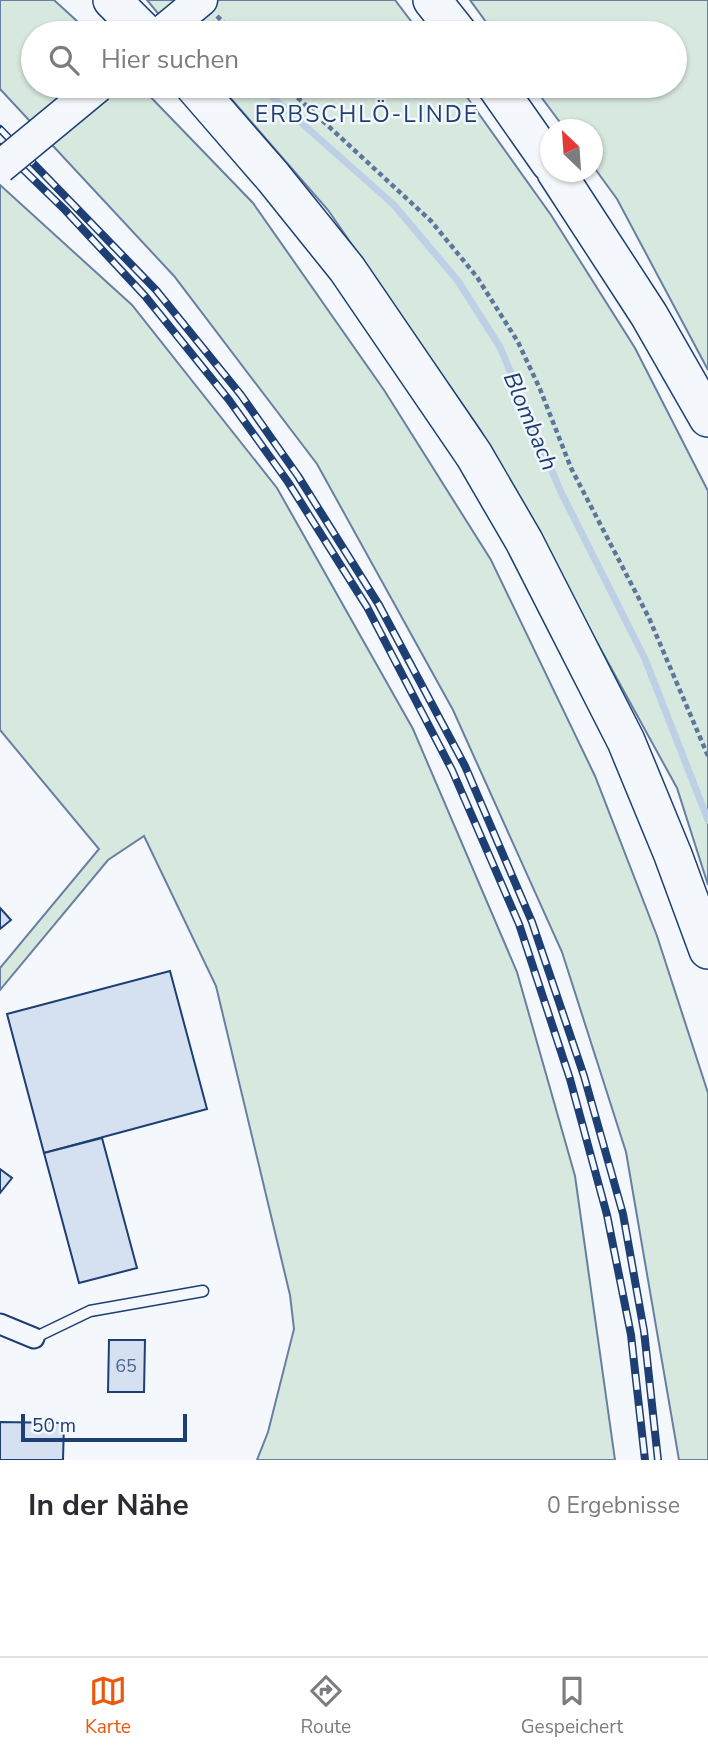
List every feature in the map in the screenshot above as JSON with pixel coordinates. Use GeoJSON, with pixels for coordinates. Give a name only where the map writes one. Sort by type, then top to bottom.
{"type":"FeatureCollection","features":[{"type":"Feature","properties":{"kind":"highway"},"geometry":{"type":"LineString","coordinates":[[112,0],[133,21]]}},
{"type":"Feature","properties":{"kind":"highway"},"geometry":{"type":"LineString","coordinates":[[432,0],[449,21]]}},
{"type":"Feature","properties":{"kind":"highway"},"geometry":{"type":"LineString","coordinates":[[204,98],[347,269],[480,466],[524,541],[626,741],[673,855],[708,950]]}},
{"type":"Feature","properties":{"kind":"highway"},"geometry":{"type":"LineString","coordinates":[[505,98],[540,148]]}},
{"type":"Feature","properties":{"kind":"highway"},"geometry":{"type":"LineString","coordinates":[[563,182],[649,315],[708,418]]}},
{"type":"Feature","properties":{"kind":"main road"},"geometry":{"type":"LineString","coordinates":[[176,21],[201,0]]}},
{"type":"Feature","properties":{"kind":"main road"},"geometry":{"type":"LineString","coordinates":[[0,167],[83,98]]}},
{"type":"Feature","properties":{"kind":"street"},"geometry":{"type":"LineString","coordinates":[[0,1324],[34,1338]]}},
{"type":"Feature","properties":{"kind":"lane"},"geometry":{"type":"LineString","coordinates":[[34,1338],[90,1311],[203,1291]]}},
{"type":"Feature","properties":{"kind":"path"},"geometry":{"type":"LineString","coordinates":[[298,98],[431,221],[477,277],[529,366],[571,468],[649,618],[708,756]]}},
{"type":"Feature","properties":{"kind":"shaded area"},"geometry":{"type":"Polygon","coordinates":[[[0,0],[54,0],[77,21],[21,21],[21,98],[152,98],[253,203],[384,390],[491,560],[595,776],[657,936],[708,1093],[708,1460],[679,1460],[626,1152],[562,952],[453,710],[317,464],[174,276],[0,89],[0,0]]]}},
{"type":"Feature","properties":{"kind":"shaded area"},"geometry":{"type":"Polygon","coordinates":[[[147,0],[395,0],[411,21],[164,21],[147,0]]]}},
{"type":"Feature","properties":{"kind":"shaded area"},"geometry":{"type":"Polygon","coordinates":[[[470,0],[708,0],[708,370],[617,199],[603,180],[603,119],[558,119],[542,98],[687,98],[687,21],[485,21],[470,0]]]}},
{"type":"Feature","properties":{"kind":"shaded area"},"geometry":{"type":"Polygon","coordinates":[[[230,98],[468,98],[551,215],[635,348],[708,491],[708,885],[677,788],[481,431],[328,210],[230,98]]]}},
{"type":"Feature","properties":{"kind":"shaded area"},"geometry":{"type":"Polygon","coordinates":[[[0,185],[132,305],[277,488],[413,729],[517,972],[575,1176],[615,1460],[257,1460],[268,1432],[294,1329],[290,1295],[216,986],[144,836],[108,860],[0,990],[0,968],[99,849],[0,730],[0,185]]]}},
{"type":"Feature","properties":{"kind":"building"},"geometry":{"type":"Polygon","coordinates":[[[0,908],[11,920],[0,929],[0,908]]]}},
{"type":"Feature","properties":{"kind":"building"},"geometry":{"type":"Polygon","coordinates":[[[170,971],[207,1109],[44,1153],[7,1014],[170,971]]]}},
{"type":"Feature","properties":{"kind":"building"},"geometry":{"type":"Polygon","coordinates":[[[102,1138],[137,1268],[79,1283],[44,1153],[102,1138]]]}},
{"type":"Feature","properties":{"kind":"building"},"geometry":{"type":"Polygon","coordinates":[[[0,1169],[12,1178],[0,1193],[0,1169]]]}},
{"type":"Feature","properties":{"kind":"building"},"geometry":{"type":"Polygon","coordinates":[[[109,1340],[145,1340],[144,1392],[108,1392],[109,1340]]]}},
{"type":"Feature","properties":{"kind":"building"},"geometry":{"type":"Polygon","coordinates":[[[0,1422],[64,1423],[63,1460],[0,1460],[0,1422]]]}},
{"type":"Feature","properties":{"kind":"waterway","name":"Blombach"},"geometry":{"type":"LineString","coordinates":[[191,16],[196,21]]}},
{"type":"Feature","properties":{"kind":"waterway","name":"Blombach"},"geometry":{"type":"LineString","coordinates":[[274,98],[394,205],[458,281],[500,347],[560,490],[645,659],[708,820]]}},
{"type":"Feature","properties":{"kind":"railway"},"geometry":{"type":"LineString","coordinates":[[0,129],[156,290],[241,395],[298,476],[379,605],[465,766],[532,922],[584,1076],[623,1214],[644,1331],[658,1460]]}},
{"type":"Feature","properties":{"kind":"railway"},"geometry":{"type":"LineString","coordinates":[[0,147],[65,210],[145,296],[229,400],[288,482],[367,607],[452,770],[519,924],[570,1079],[607,1215],[631,1335],[645,1460]]}},
{"type":"Feature","properties":{"kind":"district","name":"ERBSCHLÖ-LINDE"},"geometry":{"type":"Point","coordinates":[367,114]}}]}
